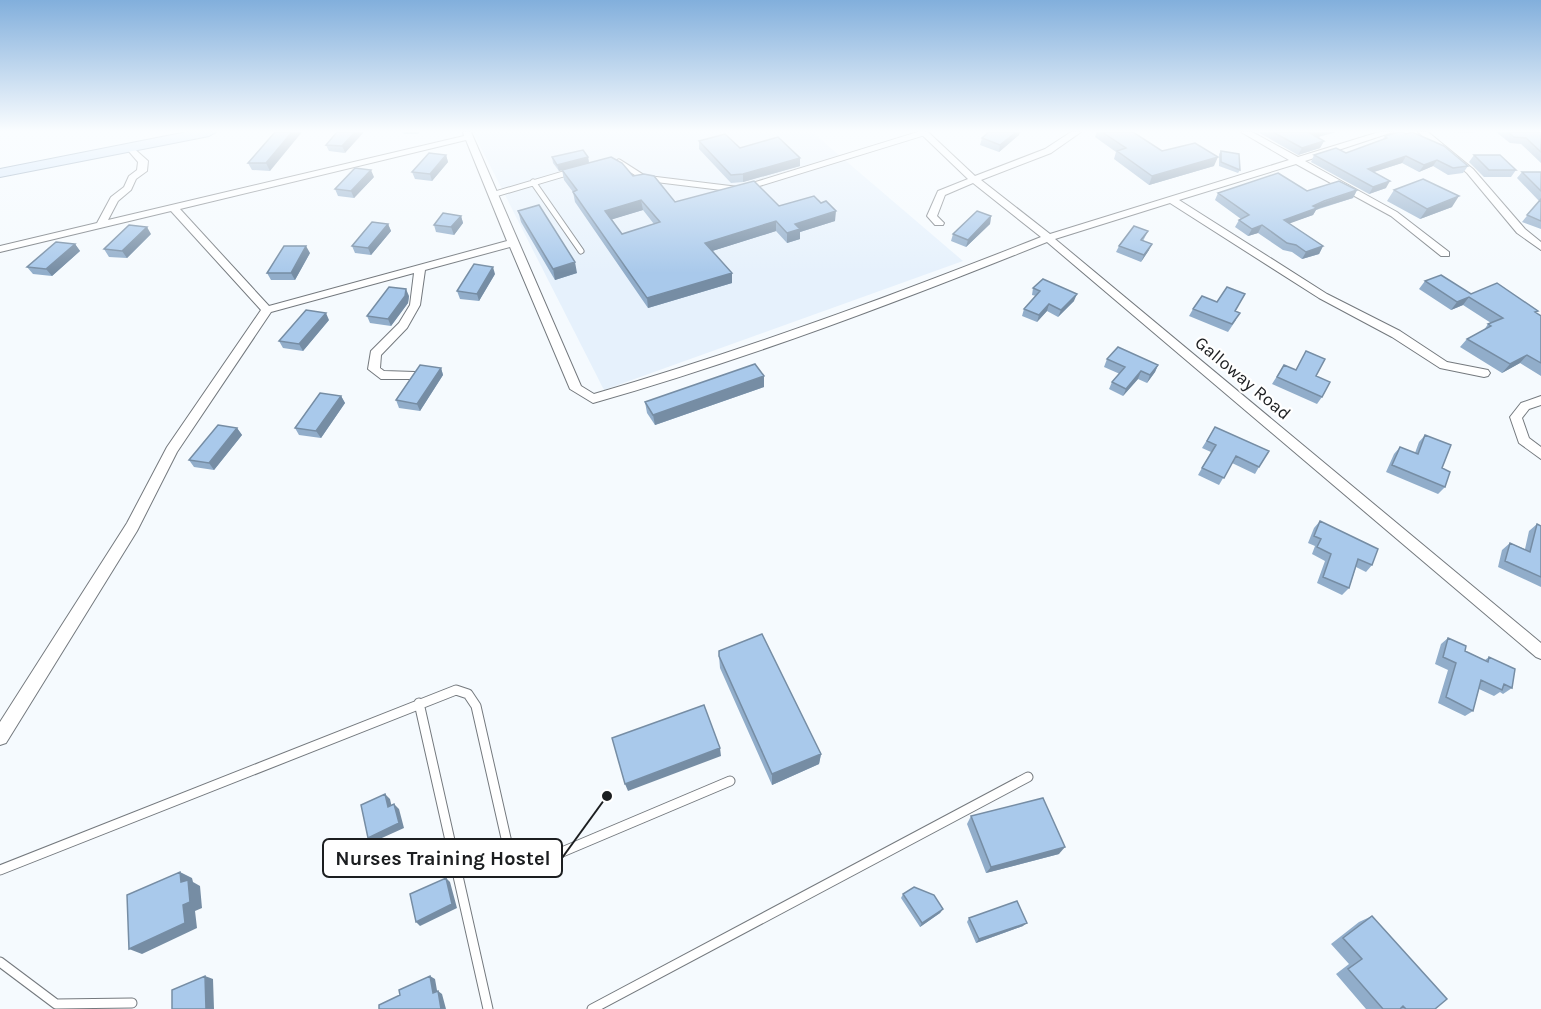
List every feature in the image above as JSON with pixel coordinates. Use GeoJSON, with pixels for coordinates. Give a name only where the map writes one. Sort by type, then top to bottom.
{"type":"FeatureCollection","features":[{"type":"Feature","properties":{"kind":"street"},"geometry":{"type":"LineString","coordinates":[[100,225],[114,200],[128,188],[132,179]]}},
{"type":"Feature","properties":{"kind":"street"},"geometry":{"type":"LineString","coordinates":[[0,249],[290,179]]}},
{"type":"Feature","properties":{"kind":"street"},"geometry":{"type":"LineString","coordinates":[[486,179],[576,389],[593,399],[678,374],[910,293],[1048,238],[1236,179]]}},
{"type":"Feature","properties":{"kind":"street"},"geometry":{"type":"LineString","coordinates":[[939,223],[932,216],[941,194],[970,179]]}},
{"type":"Feature","properties":{"kind":"street","name":"Galloway Road"},"geometry":{"type":"LineString","coordinates":[[973,179],[1048,238],[1541,652]]}},
{"type":"Feature","properties":{"kind":"street"},"geometry":{"type":"LineString","coordinates":[[1333,179],[1394,214],[1445,254]]}},
{"type":"Feature","properties":{"kind":"street"},"geometry":{"type":"LineString","coordinates":[[1477,179],[1521,231],[1541,247]]}},
{"type":"Feature","properties":{"kind":"street"},"geometry":{"type":"LineString","coordinates":[[1170,199],[1323,296],[1396,334],[1443,365],[1484,373]]}},
{"type":"Feature","properties":{"kind":"street"},"geometry":{"type":"LineString","coordinates":[[174,208],[267,310]]}},
{"type":"Feature","properties":{"kind":"street"},"geometry":{"type":"LineString","coordinates":[[0,737],[132,527],[172,450],[267,310],[513,243]]}},
{"type":"Feature","properties":{"kind":"street"},"geometry":{"type":"LineString","coordinates":[[411,375],[381,375],[374,369],[375,354],[403,325],[415,305],[420,268]]}},
{"type":"Feature","properties":{"kind":"street"},"geometry":{"type":"LineString","coordinates":[[1541,400],[1525,406],[1516,417],[1523,440],[1541,454]]}},
{"type":"Feature","properties":{"kind":"lane"},"geometry":{"type":"LineString","coordinates":[[492,195],[544,179]]}},
{"type":"Feature","properties":{"kind":"lane"},"geometry":{"type":"LineString","coordinates":[[653,179],[733,189],[778,179]]}},
{"type":"Feature","properties":{"kind":"lane"},"geometry":{"type":"LineString","coordinates":[[533,182],[581,251]]}},
{"type":"Feature","properties":{"kind":"lane"},"geometry":{"type":"LineString","coordinates":[[0,870],[456,690],[468,694],[476,706],[508,847],[519,863],[536,863],[730,781]]}},
{"type":"Feature","properties":{"kind":"lane"},"geometry":{"type":"LineString","coordinates":[[419,703],[488,1009]]}},
{"type":"Feature","properties":{"kind":"lane"},"geometry":{"type":"LineString","coordinates":[[592,1009],[1028,777]]}},
{"type":"Feature","properties":{"kind":"lane"},"geometry":{"type":"LineString","coordinates":[[0,962],[56,1004],[132,1003]]}},
{"type":"Feature","properties":{"kind":"shaded area"},"geometry":{"type":"Polygon","coordinates":[[[497,179],[867,179],[963,261],[604,390],[497,179]]]}},
{"type":"Feature","properties":{"kind":"building"},"geometry":{"type":"Polygon","coordinates":[[[344,179],[362,179],[351,191],[335,189],[344,179]]]}},
{"type":"Feature","properties":{"kind":"building"},"geometry":{"type":"Polygon","coordinates":[[[569,179],[656,179],[675,202],[754,181],[779,206],[814,196],[821,203],[826,201],[836,211],[795,224],[800,229],[787,233],[776,221],[705,243],[732,273],[647,298],[573,192],[577,190],[569,179]],[[641,200],[605,211],[622,234],[660,222],[641,200]]]}},
{"type":"Feature","properties":{"kind":"building"},"geometry":{"type":"Polygon","coordinates":[[[1260,179],[1288,179],[1307,191],[1339,181],[1357,190],[1324,201],[1313,206],[1317,208],[1284,220],[1323,246],[1306,252],[1296,245],[1287,243],[1262,225],[1252,229],[1239,220],[1249,215],[1218,193],[1260,179]]]}},
{"type":"Feature","properties":{"kind":"building"},"geometry":{"type":"Polygon","coordinates":[[[1358,179],[1390,181],[1373,187],[1358,179]]]}},
{"type":"Feature","properties":{"kind":"building"},"geometry":{"type":"Polygon","coordinates":[[[1423,179],[1459,196],[1427,209],[1394,190],[1423,179]]]}},
{"type":"Feature","properties":{"kind":"building"},"geometry":{"type":"Polygon","coordinates":[[[1529,179],[1541,179],[1541,191],[1529,179]]]}},
{"type":"Feature","properties":{"kind":"building"},"geometry":{"type":"Polygon","coordinates":[[[1541,199],[1541,221],[1527,215],[1541,199]]]}},
{"type":"Feature","properties":{"kind":"building"},"geometry":{"type":"Polygon","coordinates":[[[539,205],[575,262],[553,269],[518,211],[539,205]]]}},
{"type":"Feature","properties":{"kind":"building"},"geometry":{"type":"Polygon","coordinates":[[[977,211],[991,216],[968,240],[953,234],[977,211]]]}},
{"type":"Feature","properties":{"kind":"building"},"geometry":{"type":"Polygon","coordinates":[[[443,213],[461,216],[451,227],[434,225],[443,213]]]}},
{"type":"Feature","properties":{"kind":"building"},"geometry":{"type":"Polygon","coordinates":[[[372,222],[388,224],[368,248],[352,246],[372,222]]]}},
{"type":"Feature","properties":{"kind":"building"},"geometry":{"type":"Polygon","coordinates":[[[129,225],[147,227],[122,251],[104,249],[129,225]]]}},
{"type":"Feature","properties":{"kind":"building"},"geometry":{"type":"Polygon","coordinates":[[[1134,226],[1148,231],[1141,240],[1152,244],[1144,255],[1119,246],[1134,226]]]}},
{"type":"Feature","properties":{"kind":"building"},"geometry":{"type":"Polygon","coordinates":[[[56,242],[75,244],[46,269],[27,267],[56,242]]]}},
{"type":"Feature","properties":{"kind":"building"},"geometry":{"type":"Polygon","coordinates":[[[284,246],[306,246],[291,273],[267,273],[284,246]]]}},
{"type":"Feature","properties":{"kind":"building"},"geometry":{"type":"Polygon","coordinates":[[[474,264],[493,267],[477,294],[457,291],[474,264]]]}},
{"type":"Feature","properties":{"kind":"building"},"geometry":{"type":"Polygon","coordinates":[[[1441,275],[1471,294],[1497,283],[1538,311],[1535,312],[1541,316],[1541,363],[1527,355],[1510,364],[1467,339],[1491,326],[1488,324],[1503,318],[1469,297],[1457,302],[1425,281],[1441,275]]]}},
{"type":"Feature","properties":{"kind":"building"},"geometry":{"type":"Polygon","coordinates":[[[1043,279],[1077,294],[1061,310],[1049,304],[1039,315],[1024,309],[1040,291],[1033,288],[1043,279]]]}},
{"type":"Feature","properties":{"kind":"building"},"geometry":{"type":"Polygon","coordinates":[[[389,287],[406,289],[405,296],[388,319],[367,316],[389,287]]]}},
{"type":"Feature","properties":{"kind":"building"},"geometry":{"type":"Polygon","coordinates":[[[1227,287],[1245,294],[1235,311],[1240,313],[1232,324],[1193,309],[1202,296],[1217,302],[1227,287]]]}},
{"type":"Feature","properties":{"kind":"building"},"geometry":{"type":"Polygon","coordinates":[[[306,310],[326,313],[299,344],[279,341],[306,310]]]}},
{"type":"Feature","properties":{"kind":"building"},"geometry":{"type":"Polygon","coordinates":[[[1118,347],[1158,365],[1150,375],[1141,371],[1126,389],[1112,382],[1125,367],[1107,359],[1118,347]]]}},
{"type":"Feature","properties":{"kind":"building"},"geometry":{"type":"Polygon","coordinates":[[[1306,351],[1325,359],[1316,376],[1330,382],[1322,397],[1277,377],[1284,365],[1296,370],[1306,351]]]}},
{"type":"Feature","properties":{"kind":"building"},"geometry":{"type":"Polygon","coordinates":[[[755,364],[764,376],[653,415],[645,402],[755,364]]]}},
{"type":"Feature","properties":{"kind":"building"},"geometry":{"type":"Polygon","coordinates":[[[420,365],[441,368],[417,404],[396,400],[420,365]]]}},
{"type":"Feature","properties":{"kind":"building"},"geometry":{"type":"Polygon","coordinates":[[[320,393],[341,396],[316,431],[295,428],[320,393]]]}},
{"type":"Feature","properties":{"kind":"building"},"geometry":{"type":"Polygon","coordinates":[[[218,425],[237,428],[209,463],[189,460],[218,425]]]}},
{"type":"Feature","properties":{"kind":"building"},"geometry":{"type":"Polygon","coordinates":[[[1215,427],[1269,451],[1259,467],[1236,456],[1224,478],[1202,468],[1216,445],[1207,441],[1215,427]]]}},
{"type":"Feature","properties":{"kind":"building"},"geometry":{"type":"Polygon","coordinates":[[[1425,435],[1451,445],[1442,468],[1450,472],[1445,487],[1392,465],[1400,447],[1418,454],[1425,435]]]}},
{"type":"Feature","properties":{"kind":"building"},"geometry":{"type":"Polygon","coordinates":[[[1320,521],[1378,549],[1372,565],[1358,559],[1349,588],[1323,577],[1331,554],[1317,547],[1321,539],[1314,536],[1320,521]]]}},
{"type":"Feature","properties":{"kind":"building"},"geometry":{"type":"Polygon","coordinates":[[[1537,524],[1541,526],[1541,577],[1505,561],[1510,543],[1530,552],[1537,524]]]}},
{"type":"Feature","properties":{"kind":"building"},"geometry":{"type":"Polygon","coordinates":[[[762,634],[821,754],[772,774],[719,656],[719,651],[762,634]]]}},
{"type":"Feature","properties":{"kind":"building"},"geometry":{"type":"Polygon","coordinates":[[[1448,638],[1466,646],[1465,651],[1488,662],[1489,657],[1515,669],[1512,688],[1504,684],[1502,690],[1481,680],[1473,711],[1446,697],[1456,663],[1443,657],[1448,638]]]}},
{"type":"Feature","properties":{"kind":"building"},"geometry":{"type":"Polygon","coordinates":[[[704,705],[720,748],[625,784],[612,738],[704,705]]]}},
{"type":"Feature","properties":{"kind":"building"},"geometry":{"type":"Polygon","coordinates":[[[385,794],[388,807],[394,804],[399,823],[368,838],[361,805],[385,794]]]}},
{"type":"Feature","properties":{"kind":"building"},"geometry":{"type":"Polygon","coordinates":[[[1043,798],[1065,847],[991,867],[971,816],[1043,798]]]}},
{"type":"Feature","properties":{"kind":"building"},"geometry":{"type":"Polygon","coordinates":[[[180,872],[181,882],[188,880],[190,902],[183,905],[185,923],[129,949],[127,895],[180,872]]]}},
{"type":"Feature","properties":{"kind":"building"},"geometry":{"type":"Polygon","coordinates":[[[446,878],[452,904],[416,922],[410,894],[446,878]]]}},
{"type":"Feature","properties":{"kind":"building"},"geometry":{"type":"Polygon","coordinates":[[[914,887],[934,895],[943,909],[922,923],[903,894],[914,887]]]}},
{"type":"Feature","properties":{"kind":"building"},"geometry":{"type":"Polygon","coordinates":[[[1017,901],[1027,923],[979,939],[969,918],[1017,901]]]}},
{"type":"Feature","properties":{"kind":"building"},"geometry":{"type":"Polygon","coordinates":[[[1372,916],[1447,999],[1435,1009],[1406,1009],[1403,1006],[1400,1009],[1383,1009],[1348,969],[1362,959],[1343,938],[1372,916]]]}},
{"type":"Feature","properties":{"kind":"building"},"geometry":{"type":"Polygon","coordinates":[[[205,976],[206,1009],[172,1009],[172,990],[205,976]]]}},
{"type":"Feature","properties":{"kind":"building"},"geometry":{"type":"Polygon","coordinates":[[[430,976],[433,993],[438,991],[441,1009],[379,1009],[379,1005],[400,995],[399,990],[430,976]]]}},
{"type":"Feature","properties":{"kind":"place","name":"Nurses Training Hostel"},"geometry":{"type":"Point","coordinates":[607,796]}}]}
